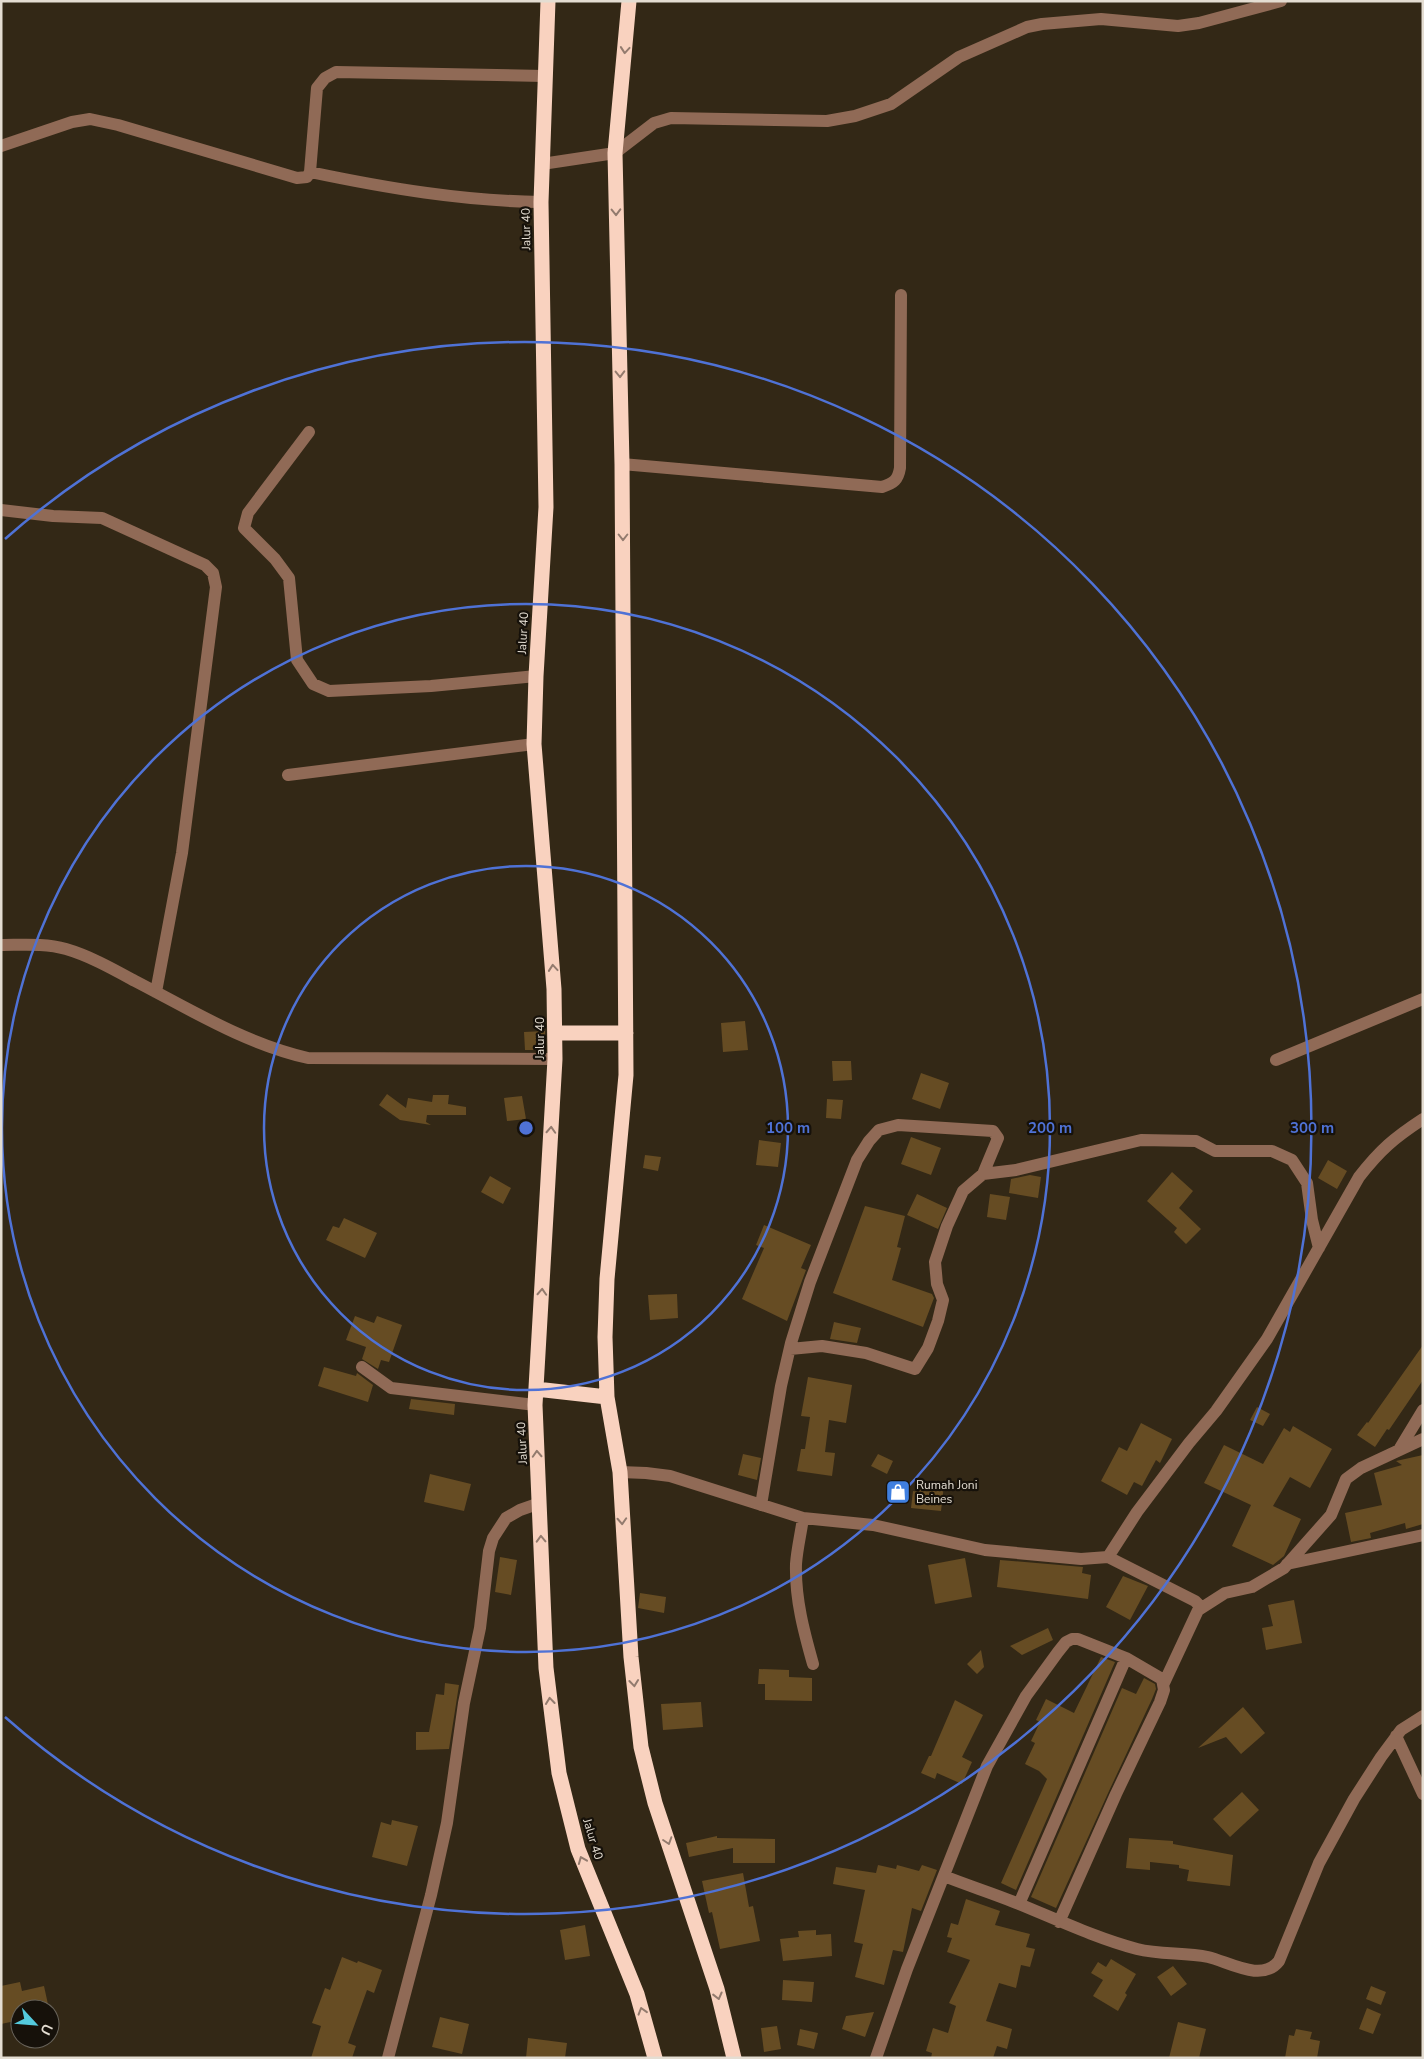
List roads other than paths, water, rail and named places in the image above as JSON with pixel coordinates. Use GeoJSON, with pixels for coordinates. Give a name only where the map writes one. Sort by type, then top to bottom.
{"type":"FeatureCollection","features":[{"type":"Feature","properties":{"kind":"highway","name":"Jalur 40"},"geometry":{"type":"LineString","coordinates":[[548,1],[541,202],[546,507],[534,744],[554,989],[555,1033],[535,1405],[546,1668],[559,1773],[578,1849],[637,1994],[655,2058]]}},
{"type":"Feature","properties":{"kind":"highway"},"geometry":{"type":"LineString","coordinates":[[629,1],[615,153],[622,464],[626,1076],[607,1279],[605,1337],[607,1397],[620,1472],[631,1657],[641,1747],[655,1803],[717,1989],[734,2058]]}},
{"type":"Feature","properties":{"kind":"highway"},"geometry":{"type":"LineString","coordinates":[[555,1033],[626,1033]]}},
{"type":"Feature","properties":{"kind":"highway"},"geometry":{"type":"LineString","coordinates":[[536,1389],[607,1397]]}},
{"type":"Feature","properties":{"kind":"street"},"geometry":{"type":"LineString","coordinates":[[542,164],[615,153],[654,123],[671,118],[827,121],[856,116],[891,104],[959,57],[1027,27],[1101,19],[1178,26],[1198,23],[1282,1]]}},
{"type":"Feature","properties":{"kind":"street"},"geometry":{"type":"LineString","coordinates":[[1,146],[72,122],[90,119],[118,125],[297,178],[307,177],[310,172],[317,88],[325,78],[336,72],[544,76]]}},
{"type":"Feature","properties":{"kind":"street"},"geometry":{"type":"LineString","coordinates":[[310,172],[412,191],[508,202],[541,202]]}},
{"type":"Feature","properties":{"kind":"street"},"geometry":{"type":"LineString","coordinates":[[622,464],[882,487],[894,483],[898,478],[900,468],[900,295]]}},
{"type":"Feature","properties":{"kind":"street"},"geometry":{"type":"LineString","coordinates":[[309,432],[248,513],[244,528],[275,559],[289,578],[297,660],[313,684],[329,691],[431,686],[536,676]]}},
{"type":"Feature","properties":{"kind":"street"},"geometry":{"type":"LineString","coordinates":[[1,510],[53,516],[102,518],[205,565],[213,573],[216,587],[182,853],[156,992]]}},
{"type":"Feature","properties":{"kind":"street"},"geometry":{"type":"LineString","coordinates":[[288,775],[534,744]]}},
{"type":"Feature","properties":{"kind":"street"},"geometry":{"type":"LineString","coordinates":[[1,945],[46,945],[87,957],[252,1040],[282,1052],[308,1058],[555,1059]]}},
{"type":"Feature","properties":{"kind":"street"},"geometry":{"type":"LineString","coordinates":[[1276,1060],[1423,999]]}},
{"type":"Feature","properties":{"kind":"street"},"geometry":{"type":"LineString","coordinates":[[1108,1557],[1143,1505],[1189,1443],[1216,1411],[1267,1339],[1359,1178],[1378,1153],[1400,1134],[1423,1119]]}},
{"type":"Feature","properties":{"kind":"street"},"geometry":{"type":"LineString","coordinates":[[762,1505],[781,1386],[790,1349],[810,1282],[857,1160],[869,1141],[879,1130],[898,1125],[994,1131],[998,1138],[983,1174],[964,1192],[947,1226],[935,1262],[936,1284],[943,1300],[928,1348],[915,1369],[866,1353],[822,1346],[790,1349]]}},
{"type":"Feature","properties":{"kind":"street"},"geometry":{"type":"LineString","coordinates":[[983,1174],[1016,1170],[1141,1140],[1196,1141],[1215,1150],[1272,1151],[1292,1160],[1307,1184],[1312,1220],[1319,1248]]}},
{"type":"Feature","properties":{"kind":"street"},"geometry":{"type":"LineString","coordinates":[[362,1367],[391,1388],[535,1405]]}},
{"type":"Feature","properties":{"kind":"street"},"geometry":{"type":"LineString","coordinates":[[1400,1448],[1423,1410]]}},
{"type":"Feature","properties":{"kind":"street"},"geometry":{"type":"LineString","coordinates":[[1058,1922],[1160,1702],[1164,1683],[1200,1609],[1225,1593],[1252,1587],[1287,1564],[1331,1515],[1346,1479],[1360,1468],[1423,1439]]}},
{"type":"Feature","properties":{"kind":"street"},"geometry":{"type":"LineString","coordinates":[[620,1472],[670,1476],[803,1518],[873,1525],[985,1550],[1081,1560],[1108,1557],[1196,1602],[1199,1604],[1200,1609]]}},
{"type":"Feature","properties":{"kind":"street"},"geometry":{"type":"LineString","coordinates":[[388,2058],[414,1961],[447,1823],[464,1703],[480,1628],[489,1551],[493,1538],[506,1518],[520,1510],[540,1503]]}},
{"type":"Feature","properties":{"kind":"street"},"geometry":{"type":"LineString","coordinates":[[803,1518],[796,1563],[797,1592],[802,1626],[814,1664]]}},
{"type":"Feature","properties":{"kind":"street"},"geometry":{"type":"LineString","coordinates":[[1287,1564],[1423,1535]]}},
{"type":"Feature","properties":{"kind":"street"},"geometry":{"type":"LineString","coordinates":[[876,2058],[907,1969],[987,1766],[1026,1696],[1066,1642],[1072,1638],[1084,1641],[1126,1658],[1158,1675],[1164,1683]]}},
{"type":"Feature","properties":{"kind":"street"},"geometry":{"type":"LineString","coordinates":[[1019,1904],[1126,1658]]}},
{"type":"Feature","properties":{"kind":"street"},"geometry":{"type":"LineString","coordinates":[[944,1876],[1019,1904],[1058,1922],[1136,1949],[1167,1954],[1199,1955],[1255,1970],[1270,1969],[1279,1961],[1318,1863],[1354,1799],[1396,1736],[1401,1730],[1423,1716]]}},
{"type":"Feature","properties":{"kind":"street"},"geometry":{"type":"LineString","coordinates":[[1396,1736],[1423,1794]]}},
{"type":"Feature","properties":{"kind":"place","name":"Rumah Joni Beines"},"geometry":{"type":"Point","coordinates":[898,1492]}}]}
